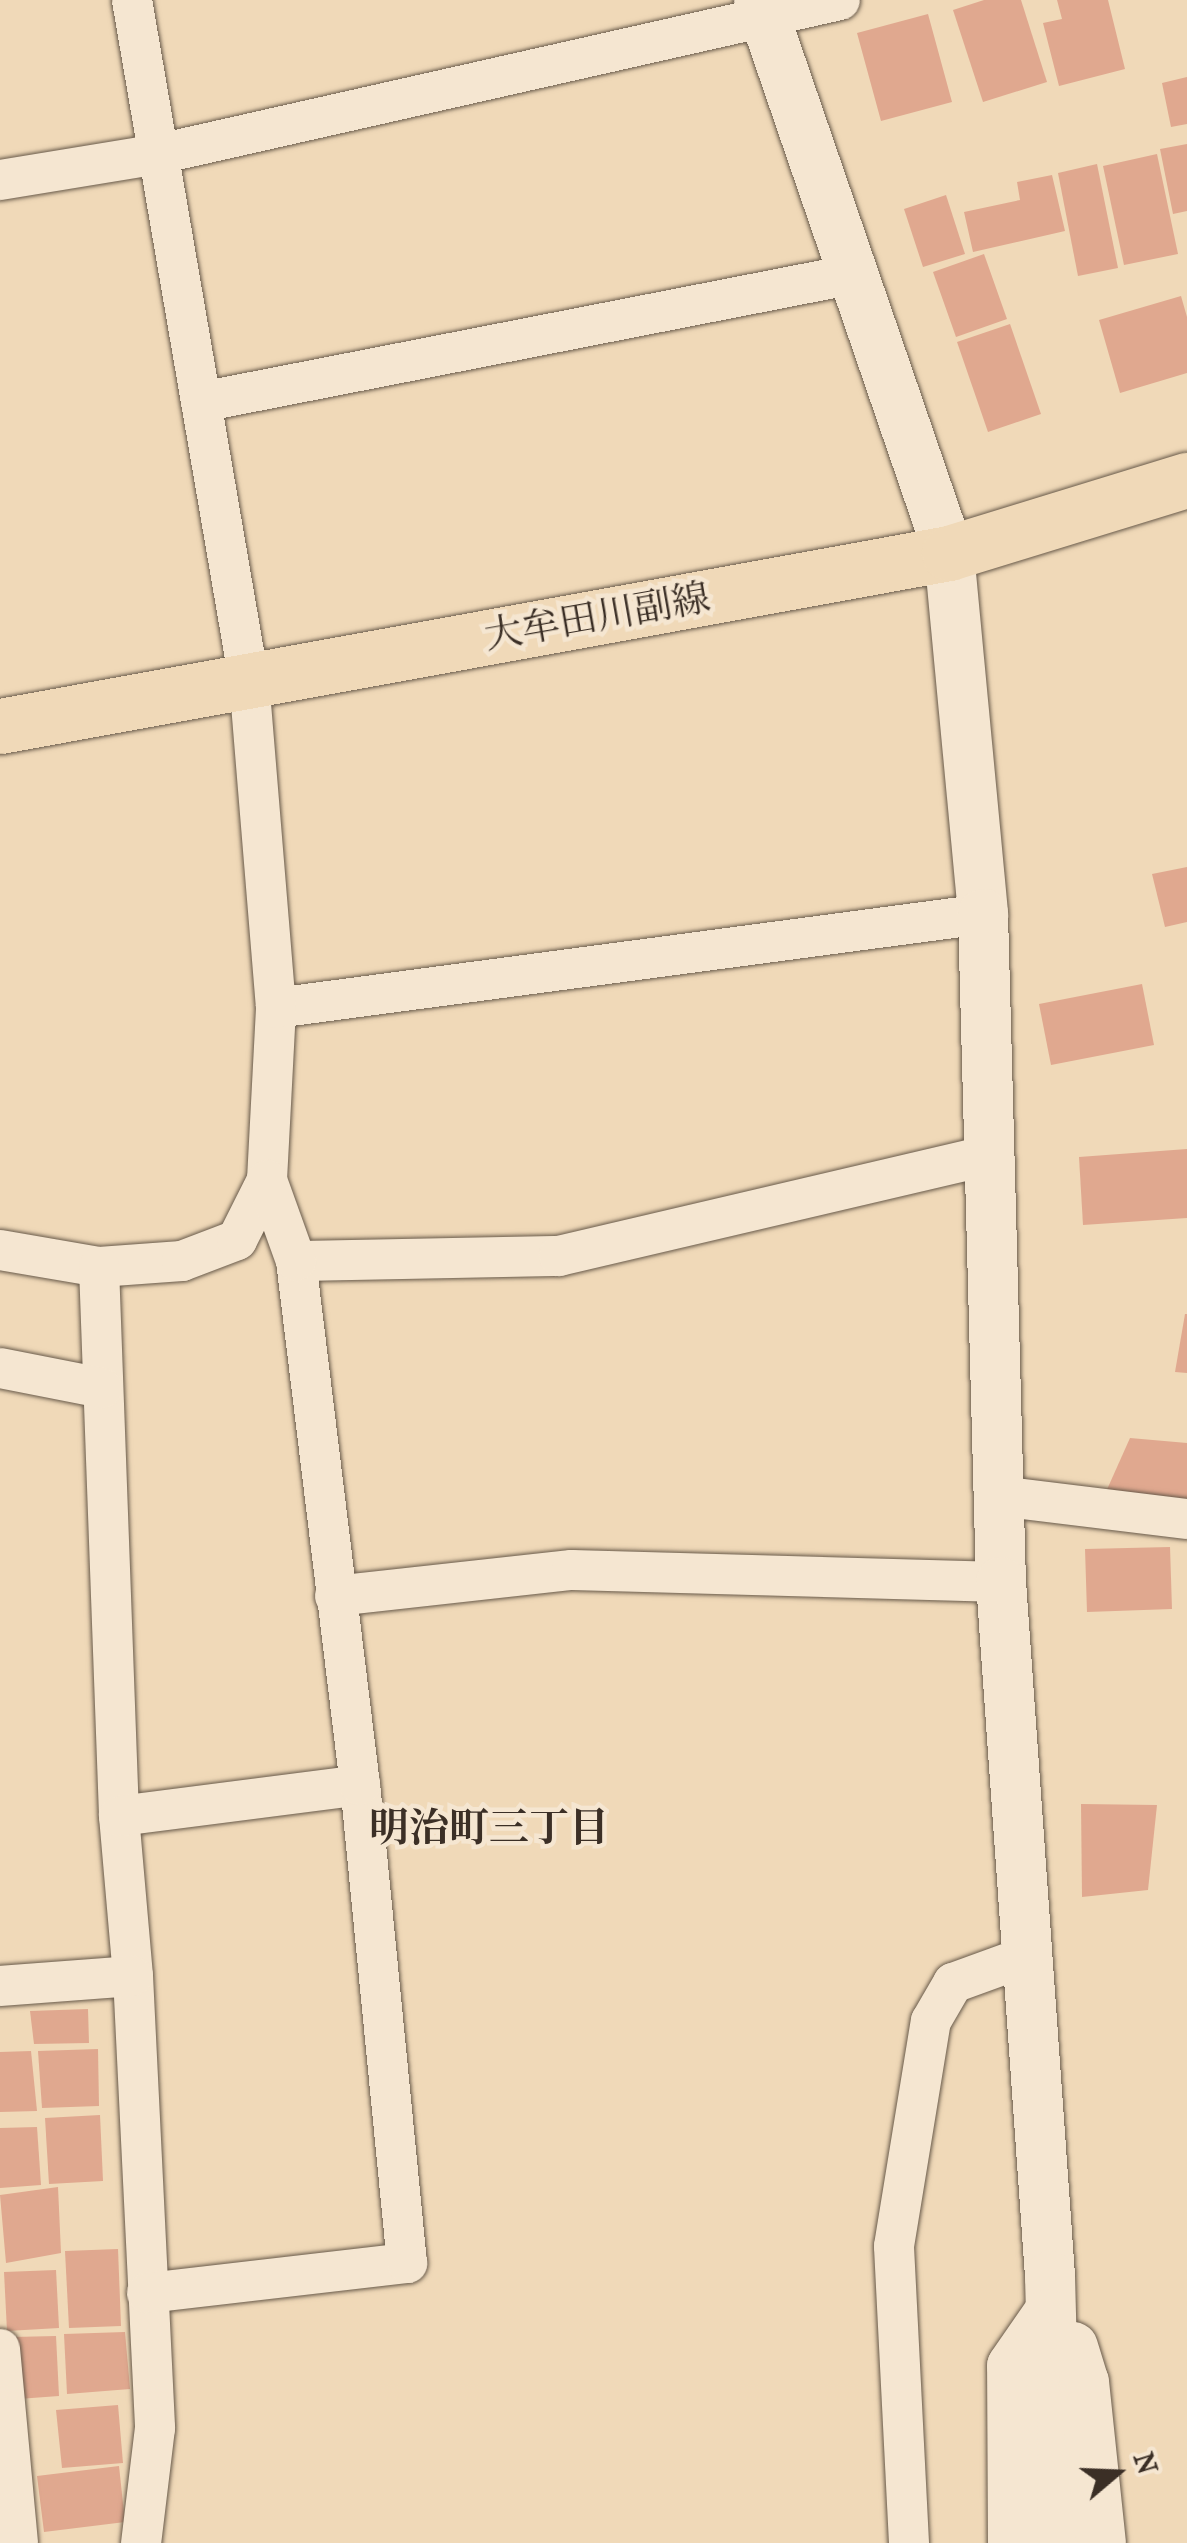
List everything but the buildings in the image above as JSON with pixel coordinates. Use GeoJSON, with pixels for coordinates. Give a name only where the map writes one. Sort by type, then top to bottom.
{"type":"FeatureCollection","features":[{"type":"Feature","properties":{"kind":"main road","name":"大牟田川副線"},"geometry":{"type":"LineString","coordinates":[[0,726],[949,552],[1187,480]]}},
{"type":"Feature","properties":{"kind":"street"},"geometry":{"type":"LineString","coordinates":[[0,1250],[99,1267],[182,1261],[238,1240],[267,1180],[276,1008],[248,681],[132,0]]}},
{"type":"Feature","properties":{"kind":"street"},"geometry":{"type":"LineString","coordinates":[[0,180],[159,154],[762,8],[840,0]]}},
{"type":"Feature","properties":{"kind":"street"},"geometry":{"type":"LineString","coordinates":[[762,8],[949,552],[984,914],[987,1156],[1001,1582],[1049,2295],[1058,2543]]}},
{"type":"Feature","properties":{"kind":"street"},"geometry":{"type":"LineString","coordinates":[[200,402],[854,274]]}},
{"type":"Feature","properties":{"kind":"street"},"geometry":{"type":"LineString","coordinates":[[276,1008],[984,914]]}},
{"type":"Feature","properties":{"kind":"street"},"geometry":{"type":"LineString","coordinates":[[296,1260],[559,1256],[987,1156]]}},
{"type":"Feature","properties":{"kind":"street"},"geometry":{"type":"LineString","coordinates":[[147,2293],[407,2263],[360,1785],[296,1260],[267,1180]]}},
{"type":"Feature","properties":{"kind":"street"},"geometry":{"type":"LineString","coordinates":[[99,1267],[118,1816],[132,1976],[155,2428],[141,2543]]}},
{"type":"Feature","properties":{"kind":"street"},"geometry":{"type":"LineString","coordinates":[[0,1368],[102,1388]]}},
{"type":"Feature","properties":{"kind":"street"},"geometry":{"type":"LineString","coordinates":[[999,1496],[1187,1519]]}},
{"type":"Feature","properties":{"kind":"street"},"geometry":{"type":"LineString","coordinates":[[335,1596],[572,1570],[1001,1582]]}},
{"type":"Feature","properties":{"kind":"street"},"geometry":{"type":"LineString","coordinates":[[118,1816],[360,1785]]}},
{"type":"Feature","properties":{"kind":"street"},"geometry":{"type":"LineString","coordinates":[[909,2543],[894,2246],[931,2021],[953,1983],[1027,1956]]}},
{"type":"Feature","properties":{"kind":"street"},"geometry":{"type":"LineString","coordinates":[[0,1986],[132,1976]]}},
{"type":"Feature","properties":{"kind":"street"},"geometry":{"type":"LineString","coordinates":[[1013,2543],[1012,2366],[1049,2295]]}},
{"type":"Feature","properties":{"kind":"street"},"geometry":{"type":"LineString","coordinates":[[1049,2295],[1084,2382],[1100,2543]]}},
{"type":"Feature","properties":{"kind":"street"},"geometry":{"type":"LineString","coordinates":[[0,2349],[18,2543]]}},
{"type":"Feature","properties":{"kind":"district","name":"明治町三丁目"},"geometry":{"type":"Point","coordinates":[489,1828]}}]}
